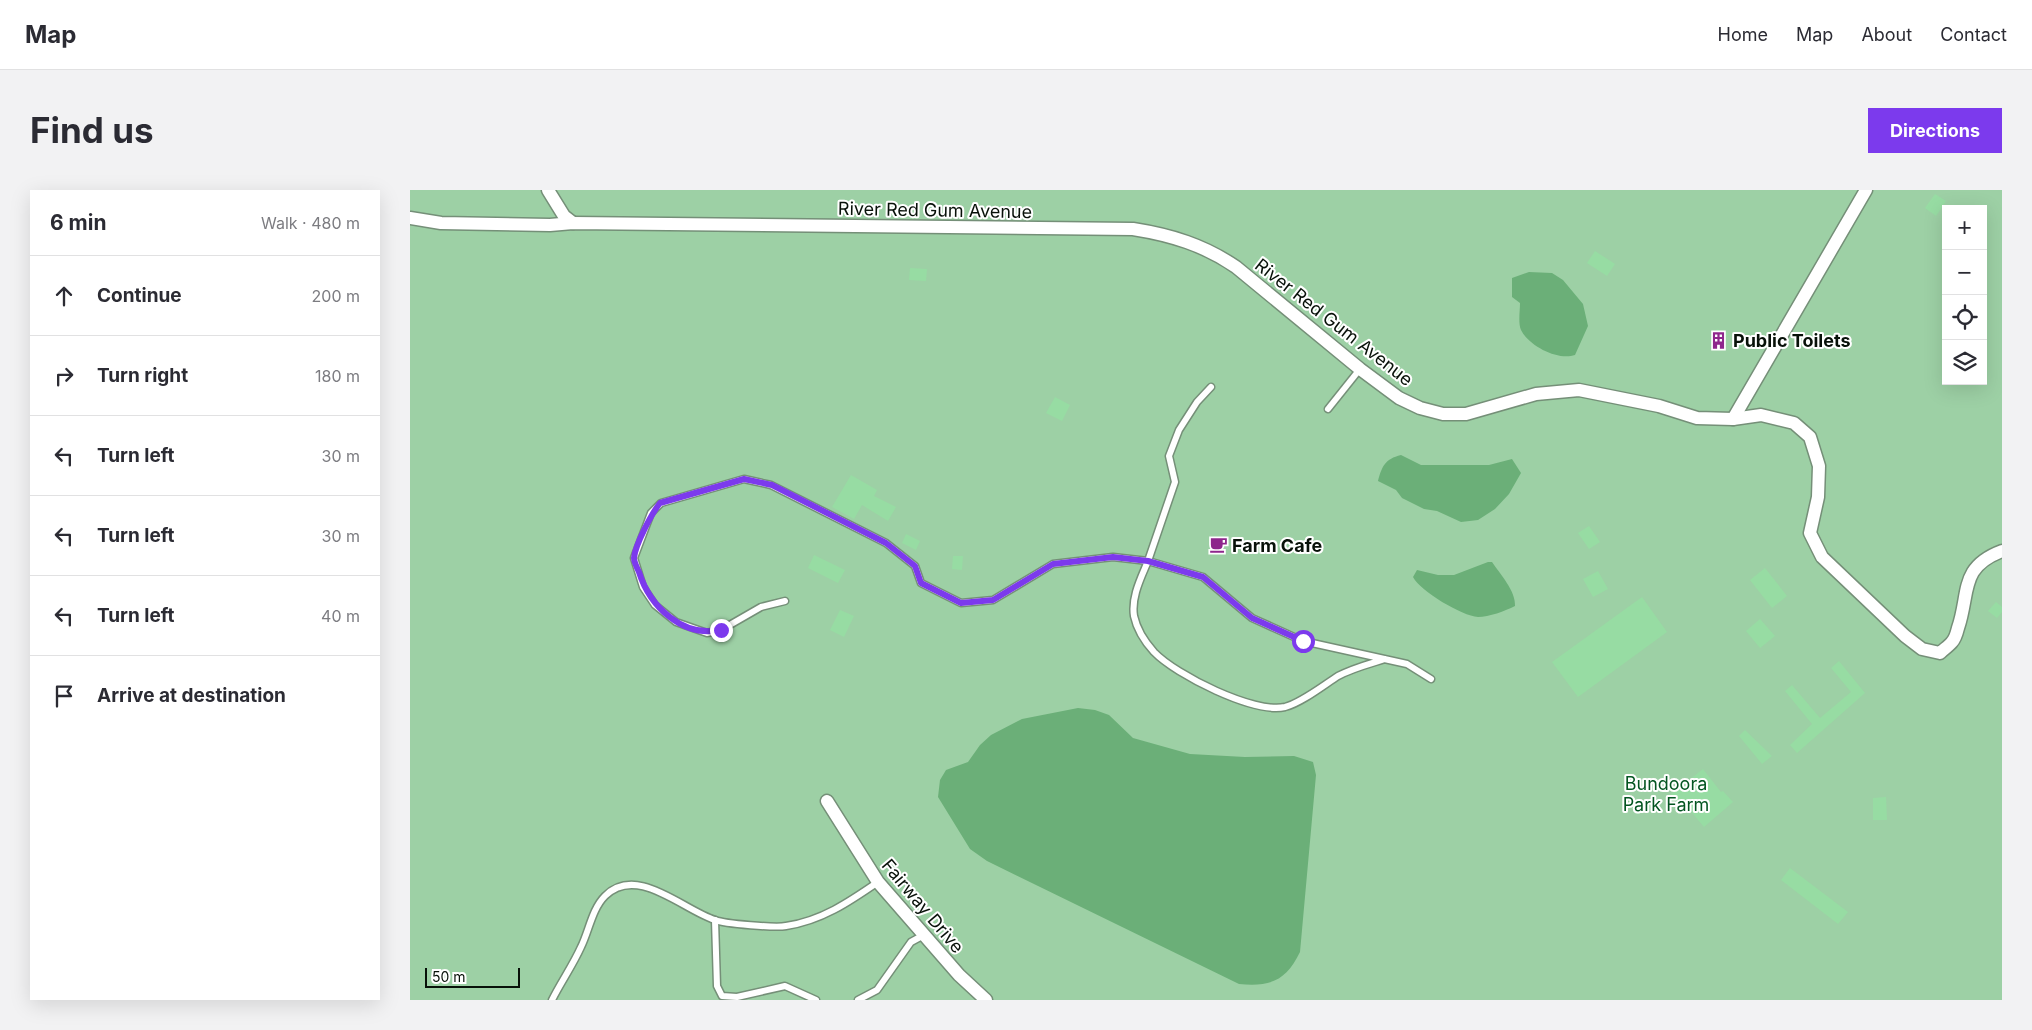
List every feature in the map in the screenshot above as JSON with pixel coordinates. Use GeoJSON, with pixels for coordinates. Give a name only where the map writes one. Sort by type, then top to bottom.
{"type":"FeatureCollection","features":[{"type":"Feature","properties":{"kind":"street"},"geometry":{"type":"LineString","coordinates":[[548,190],[564,216],[573,223]]}},
{"type":"Feature","properties":{"kind":"street"},"geometry":{"type":"LineString","coordinates":[[1733,420],[1866,190]]}},
{"type":"Feature","properties":{"kind":"street","name":"River Red Gum Avenue"},"geometry":{"type":"LineString","coordinates":[[410,218],[441,223],[550,225],[573,223],[1134,229],[1171,236],[1214,252],[1236,266],[1360,369],[1398,398],[1420,408],[1443,414],[1466,414],[1536,394],[1579,390],[1659,406],[1697,418],[1733,420],[1761,415],[1794,423],[1810,437],[1819,466],[1818,498],[1810,533],[1822,557],[1905,636],[1922,649],[1940,653],[1953,642],[1961,619],[1964,594],[1972,572],[1985,557],[2002,551]]}},
{"type":"Feature","properties":{"kind":"street","name":"Fairway Drive"},"geometry":{"type":"LineString","coordinates":[[827,801],[878,882],[922,936],[986,1000]]}},
{"type":"Feature","properties":{"kind":"lane"},"geometry":{"type":"LineString","coordinates":[[1328,408],[1360,369]]}},
{"type":"Feature","properties":{"kind":"lane"},"geometry":{"type":"LineString","coordinates":[[1210,387],[1179,430],[1169,456],[1175,482],[1134,603],[1134,617],[1140,634],[1155,653],[1185,675],[1235,699],[1271,708],[1287,706],[1341,675],[1385,658]]}},
{"type":"Feature","properties":{"kind":"lane"},"geometry":{"type":"LineString","coordinates":[[785,601],[761,607],[721,630],[706,633],[676,622],[654,605],[643,587],[634,558],[652,513],[660,503],[744,479],[772,485],[886,543],[915,566],[921,583],[961,603],[993,600],[1053,564],[1113,557],[1148,561],[1203,577],[1252,618],[1303,641],[1406,664],[1431,678]]}},
{"type":"Feature","properties":{"kind":"lane"},"geometry":{"type":"LineString","coordinates":[[552,1000],[581,947],[597,907],[605,896],[618,886],[634,884],[658,891],[715,920],[786,927],[834,912],[878,882]]}},
{"type":"Feature","properties":{"kind":"lane"},"geometry":{"type":"LineString","coordinates":[[715,920],[717,986],[722,996],[737,997],[785,986],[816,1000]]}},
{"type":"Feature","properties":{"kind":"lane"},"geometry":{"type":"LineString","coordinates":[[858,1000],[877,990],[911,942],[922,936]]}},
{"type":"Feature","properties":{"kind":"green space","name":"Bundoora Park Farm"},"geometry":{"type":"Polygon","coordinates":[[[410,190],[2002,190],[2002,1000],[410,1000],[410,190]]]}},
{"type":"Feature","properties":{"kind":"shaded area"},"geometry":{"type":"Polygon","coordinates":[[[1529,272],[1552,273],[1563,280],[1583,304],[1588,326],[1575,355],[1561,356],[1545,351],[1530,342],[1521,330],[1519,320],[1520,303],[1512,297],[1512,278],[1529,272]]]}},
{"type":"Feature","properties":{"kind":"shaded area"},"geometry":{"type":"Polygon","coordinates":[[[1401,455],[1421,465],[1489,465],[1512,459],[1521,473],[1509,494],[1495,509],[1478,520],[1461,522],[1437,511],[1424,509],[1402,498],[1396,490],[1378,481],[1385,464],[1401,455]]]}},
{"type":"Feature","properties":{"kind":"shaded area"},"geometry":{"type":"Polygon","coordinates":[[[1492,562],[1507,583],[1513,594],[1515,606],[1487,616],[1471,616],[1452,608],[1432,596],[1413,577],[1417,570],[1438,575],[1454,575],[1492,562]]]}},
{"type":"Feature","properties":{"kind":"shaded area"},"geometry":{"type":"Polygon","coordinates":[[[1078,708],[1095,710],[1109,715],[1133,738],[1190,754],[1245,757],[1294,756],[1313,762],[1316,775],[1300,952],[1295,962],[1283,976],[1268,983],[1239,984],[987,861],[970,849],[938,797],[940,780],[946,770],[968,762],[980,745],[991,735],[1022,719],[1078,708]]]}},
{"type":"Feature","properties":{"kind":"building"},"geometry":{"type":"Polygon","coordinates":[[[1935,194],[1946,201],[1936,216],[1925,208],[1935,194]]]}},
{"type":"Feature","properties":{"kind":"building"},"geometry":{"type":"Polygon","coordinates":[[[1595,251],[1615,264],[1607,276],[1587,263],[1595,251]]]}},
{"type":"Feature","properties":{"kind":"building"},"geometry":{"type":"Polygon","coordinates":[[[910,268],[927,269],[926,281],[909,280],[910,268]]]}},
{"type":"Feature","properties":{"kind":"building","name":"Public Toilets"},"geometry":{"type":"Polygon","coordinates":[[[1717,329],[1728,333],[1722,350],[1711,347],[1717,329]]]}},
{"type":"Feature","properties":{"kind":"building"},"geometry":{"type":"Polygon","coordinates":[[[1055,397],[1070,405],[1062,421],[1046,413],[1055,397]]]}},
{"type":"Feature","properties":{"kind":"building"},"geometry":{"type":"Polygon","coordinates":[[[851,475],[877,490],[874,496],[896,507],[888,521],[862,505],[854,519],[832,507],[851,475]]]}},
{"type":"Feature","properties":{"kind":"building"},"geometry":{"type":"Polygon","coordinates":[[[1589,526],[1600,542],[1589,549],[1578,533],[1589,526]]]}},
{"type":"Feature","properties":{"kind":"building"},"geometry":{"type":"Polygon","coordinates":[[[906,534],[920,541],[916,550],[902,543],[906,534]]]}},
{"type":"Feature","properties":{"kind":"building"},"geometry":{"type":"Polygon","coordinates":[[[814,555],[845,570],[838,583],[808,568],[814,555]]]}},
{"type":"Feature","properties":{"kind":"building"},"geometry":{"type":"Polygon","coordinates":[[[953,556],[963,556],[962,570],[952,569],[953,556]]]}},
{"type":"Feature","properties":{"kind":"building"},"geometry":{"type":"Polygon","coordinates":[[[1765,568],[1787,596],[1772,608],[1750,580],[1765,568]]]}},
{"type":"Feature","properties":{"kind":"building"},"geometry":{"type":"Polygon","coordinates":[[[1598,571],[1608,589],[1593,597],[1583,579],[1598,571]]]}},
{"type":"Feature","properties":{"kind":"building"},"geometry":{"type":"Polygon","coordinates":[[[1642,597],[1667,632],[1578,697],[1552,662],[1642,597]]]}},
{"type":"Feature","properties":{"kind":"building"},"geometry":{"type":"Polygon","coordinates":[[[1996,602],[2002,607],[2002,612],[1997,618],[1988,611],[1996,602]]]}},
{"type":"Feature","properties":{"kind":"building"},"geometry":{"type":"Polygon","coordinates":[[[840,610],[854,616],[844,637],[830,630],[840,610]]]}},
{"type":"Feature","properties":{"kind":"building"},"geometry":{"type":"Polygon","coordinates":[[[1760,619],[1775,636],[1760,648],[1746,631],[1760,619]]]}},
{"type":"Feature","properties":{"kind":"building"},"geometry":{"type":"Polygon","coordinates":[[[1839,661],[1865,693],[1797,753],[1790,745],[1812,724],[1785,691],[1792,685],[1820,718],[1851,692],[1831,668],[1839,661]]]}},
{"type":"Feature","properties":{"kind":"building"},"geometry":{"type":"Polygon","coordinates":[[[1745,730],[1772,756],[1762,764],[1739,736],[1745,730]]]}},
{"type":"Feature","properties":{"kind":"building"},"geometry":{"type":"Polygon","coordinates":[[[1703,769],[1721,792],[1723,791],[1733,802],[1704,827],[1687,807],[1683,809],[1671,794],[1703,769]]]}},
{"type":"Feature","properties":{"kind":"building"},"geometry":{"type":"Polygon","coordinates":[[[1886,797],[1887,820],[1873,820],[1873,798],[1886,797]]]}},
{"type":"Feature","properties":{"kind":"building"},"geometry":{"type":"Polygon","coordinates":[[[1790,868],[1848,912],[1838,924],[1781,880],[1790,868]]]}},
{"type":"Feature","properties":{"kind":"place","name":"Public Toilets"},"geometry":{"type":"Point","coordinates":[1719,340]}},
{"type":"Feature","properties":{"kind":"place","name":"Farm Cafe"},"geometry":{"type":"Point","coordinates":[1218,545]}},
{"type":"Feature","properties":{"kind":"route"},"geometry":{"type":"LineString","coordinates":[[721,630],[706,633],[676,622],[654,605],[643,587],[634,558],[652,513],[660,503],[744,479],[772,485],[886,543],[915,566],[921,583],[961,603],[993,600],[1053,564],[1113,557],[1148,561],[1203,577],[1252,618],[1303,641]]}}]}
